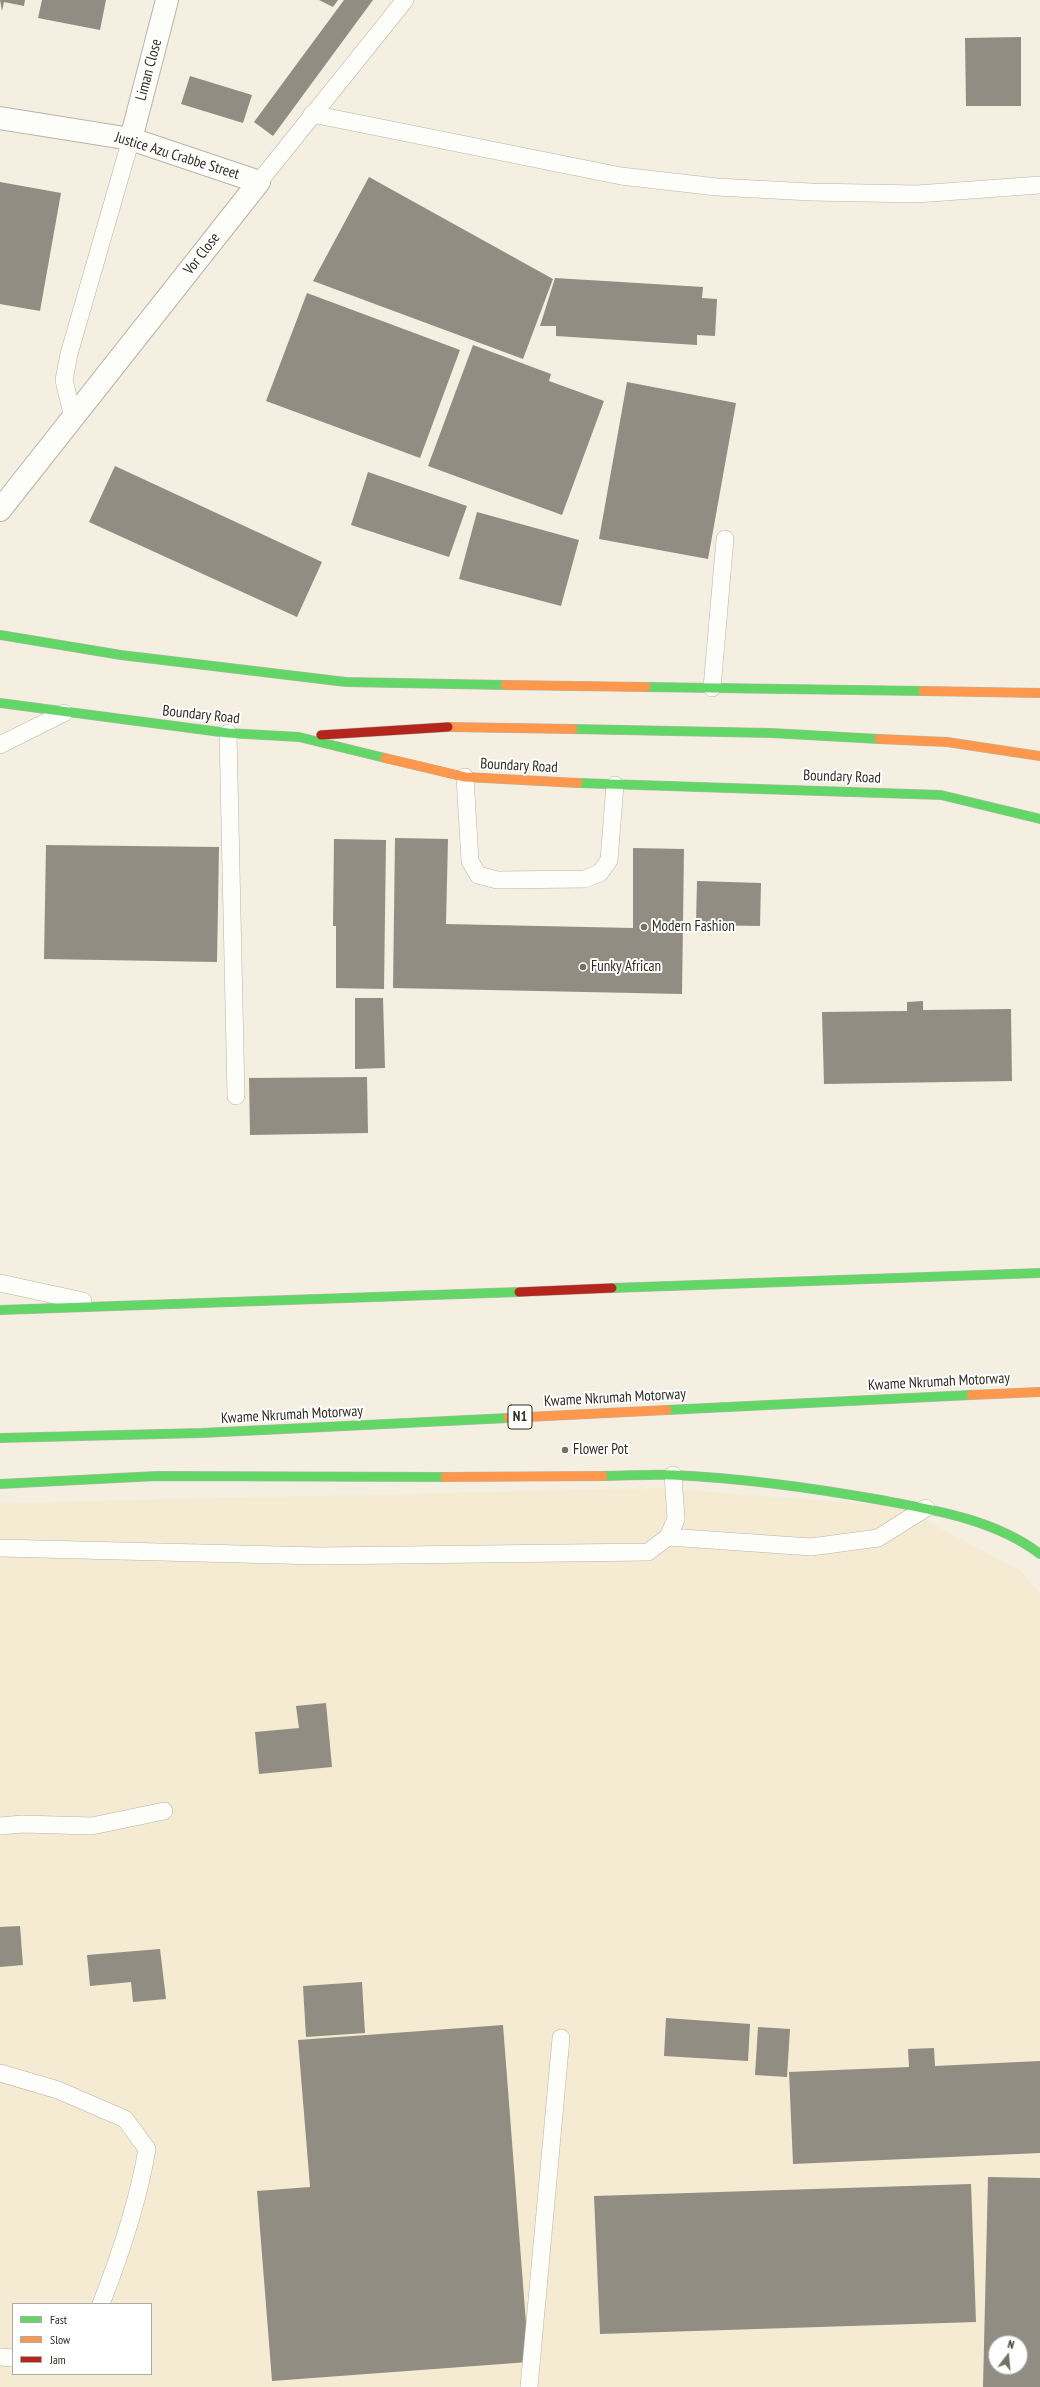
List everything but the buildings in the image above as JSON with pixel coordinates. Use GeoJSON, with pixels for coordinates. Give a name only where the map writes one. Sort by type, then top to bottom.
{"type":"FeatureCollection","features":[{"type":"Feature","properties":{"kind":"main road"},"geometry":{"type":"LineString","coordinates":[[0,635],[121,655],[346,682],[712,688],[826,688],[1040,693]]}},
{"type":"Feature","properties":{"kind":"main road","name":"Boundary Road"},"geometry":{"type":"LineString","coordinates":[[0,703],[64,713],[228,733],[298,737],[464,777],[615,785],[768,788],[941,795],[1040,819]]}},
{"type":"Feature","properties":{"kind":"main road"},"geometry":{"type":"LineString","coordinates":[[0,707],[10,705]]}},
{"type":"Feature","properties":{"kind":"main road"},"geometry":{"type":"LineString","coordinates":[[298,737],[453,727],[771,733],[946,742],[1040,756]]}},
{"type":"Feature","properties":{"kind":"main road"},"geometry":{"type":"LineString","coordinates":[[0,1310],[1040,1273]]}},
{"type":"Feature","properties":{"kind":"main road","name":"Kwame Nkrumah Motorway"},"geometry":{"type":"LineString","coordinates":[[0,1438],[202,1433],[1040,1392]]}},
{"type":"Feature","properties":{"kind":"main road"},"geometry":{"type":"LineString","coordinates":[[0,1484],[157,1476],[515,1477],[673,1475],[819,1489],[926,1508],[992,1527],[1031,1547],[1040,1554]]}},
{"type":"Feature","properties":{"kind":"street","name":"Liman Close"},"geometry":{"type":"LineString","coordinates":[[131,139],[167,0]]}},
{"type":"Feature","properties":{"kind":"street","name":"Justice Azu Crabbe Street"},"geometry":{"type":"LineString","coordinates":[[0,118],[131,139],[259,182]]}},
{"type":"Feature","properties":{"kind":"street","name":"Vor Close"},"geometry":{"type":"LineString","coordinates":[[0,510],[259,182]]}},
{"type":"Feature","properties":{"kind":"lane","name":"Vor Close"},"geometry":{"type":"LineString","coordinates":[[259,182],[312,114],[405,0]]}},
{"type":"Feature","properties":{"kind":"lane"},"geometry":{"type":"LineString","coordinates":[[312,114],[621,176],[717,187],[811,192],[917,194],[1040,185]]}},
{"type":"Feature","properties":{"kind":"lane"},"geometry":{"type":"LineString","coordinates":[[73,418],[64,380],[69,354],[131,139]]}},
{"type":"Feature","properties":{"kind":"lane"},"geometry":{"type":"LineString","coordinates":[[712,688],[725,539]]}},
{"type":"Feature","properties":{"kind":"lane"},"geometry":{"type":"LineString","coordinates":[[0,745],[64,713]]}},
{"type":"Feature","properties":{"kind":"lane"},"geometry":{"type":"LineString","coordinates":[[228,733],[236,1096]]}},
{"type":"Feature","properties":{"kind":"lane"},"geometry":{"type":"LineString","coordinates":[[464,777],[470,861],[478,875],[497,880],[585,879],[600,873],[608,860],[615,785]]}},
{"type":"Feature","properties":{"kind":"lane"},"geometry":{"type":"LineString","coordinates":[[0,1284],[105,1306]]}},
{"type":"Feature","properties":{"kind":"lane"},"geometry":{"type":"LineString","coordinates":[[0,1548],[320,1556],[648,1552],[668,1537],[676,1519],[673,1475]]}},
{"type":"Feature","properties":{"kind":"lane"},"geometry":{"type":"LineString","coordinates":[[668,1537],[811,1547],[878,1538],[926,1508]]}},
{"type":"Feature","properties":{"kind":"lane"},"geometry":{"type":"LineString","coordinates":[[0,1826],[22,1824],[92,1826],[164,1811]]}},
{"type":"Feature","properties":{"kind":"lane"},"geometry":{"type":"LineString","coordinates":[[529,2387],[561,2038]]}},
{"type":"Feature","properties":{"kind":"lane"},"geometry":{"type":"LineString","coordinates":[[0,2073],[58,2090],[125,2119],[147,2149],[140,2188],[124,2246],[101,2303]]}},
{"type":"Feature","properties":{"kind":"lane"},"geometry":{"type":"LineString","coordinates":[[0,2357],[12,2358]]}},
{"type":"Feature","properties":{"kind":"shaded area"},"geometry":{"type":"Polygon","coordinates":[[[665,1488],[900,1507],[1020,1570],[1040,1594],[1040,2387],[0,2387],[0,1503],[665,1488]]]}},
{"type":"Feature","properties":{"kind":"traffic: fast"},"geometry":{"type":"LineString","coordinates":[[0,635],[121,655],[346,682],[505,685]]}},
{"type":"Feature","properties":{"kind":"traffic: fast"},"geometry":{"type":"LineString","coordinates":[[646,687],[923,691]]}},
{"type":"Feature","properties":{"kind":"traffic: fast"},"geometry":{"type":"LineString","coordinates":[[0,703],[228,733],[299,737],[385,758]]}},
{"type":"Feature","properties":{"kind":"traffic: fast"},"geometry":{"type":"LineString","coordinates":[[573,729],[771,733],[879,739]]}},
{"type":"Feature","properties":{"kind":"traffic: fast"},"geometry":{"type":"LineString","coordinates":[[578,783],[941,795],[1040,819]]}},
{"type":"Feature","properties":{"kind":"traffic: fast"},"geometry":{"type":"LineString","coordinates":[[612,1288],[1040,1273]]}},
{"type":"Feature","properties":{"kind":"traffic: fast"},"geometry":{"type":"LineString","coordinates":[[0,1310],[519,1292]]}},
{"type":"Feature","properties":{"kind":"traffic: fast"},"geometry":{"type":"LineString","coordinates":[[667,1410],[971,1395]]}},
{"type":"Feature","properties":{"kind":"traffic: fast"},"geometry":{"type":"LineString","coordinates":[[0,1438],[202,1433],[508,1418]]}},
{"type":"Feature","properties":{"kind":"traffic: fast"},"geometry":{"type":"LineString","coordinates":[[603,1476],[664,1475],[725,1478],[830,1491],[881,1500],[964,1518],[985,1525],[1023,1542],[1040,1554]]}},
{"type":"Feature","properties":{"kind":"traffic: fast"},"geometry":{"type":"LineString","coordinates":[[0,1484],[157,1476],[445,1477]]}},
{"type":"Feature","properties":{"kind":"traffic: slow"},"geometry":{"type":"LineString","coordinates":[[505,685],[646,687]]}},
{"type":"Feature","properties":{"kind":"traffic: slow"},"geometry":{"type":"LineString","coordinates":[[923,691],[1040,693]]}},
{"type":"Feature","properties":{"kind":"traffic: slow"},"geometry":{"type":"LineString","coordinates":[[448,727],[573,729]]}},
{"type":"Feature","properties":{"kind":"traffic: slow"},"geometry":{"type":"LineString","coordinates":[[879,739],[947,742],[1040,756]]}},
{"type":"Feature","properties":{"kind":"traffic: slow"},"geometry":{"type":"LineString","coordinates":[[385,758],[465,777],[578,783]]}},
{"type":"Feature","properties":{"kind":"traffic: slow"},"geometry":{"type":"LineString","coordinates":[[971,1395],[1040,1392]]}},
{"type":"Feature","properties":{"kind":"traffic: slow"},"geometry":{"type":"LineString","coordinates":[[508,1418],[667,1410]]}},
{"type":"Feature","properties":{"kind":"traffic: slow"},"geometry":{"type":"LineString","coordinates":[[445,1477],[603,1476]]}},
{"type":"Feature","properties":{"kind":"traffic: jam"},"geometry":{"type":"LineString","coordinates":[[321,735],[448,727]]}},
{"type":"Feature","properties":{"kind":"traffic: jam"},"geometry":{"type":"LineString","coordinates":[[519,1292],[612,1288]]}},
{"type":"Feature","properties":{"kind":"place","name":"Modern Fashion"},"geometry":{"type":"Point","coordinates":[644,927]}},
{"type":"Feature","properties":{"kind":"place","name":"Funky African"},"geometry":{"type":"Point","coordinates":[583,967]}},
{"type":"Feature","properties":{"kind":"place","name":"Flower Pot"},"geometry":{"type":"Point","coordinates":[565,1450]}}]}
